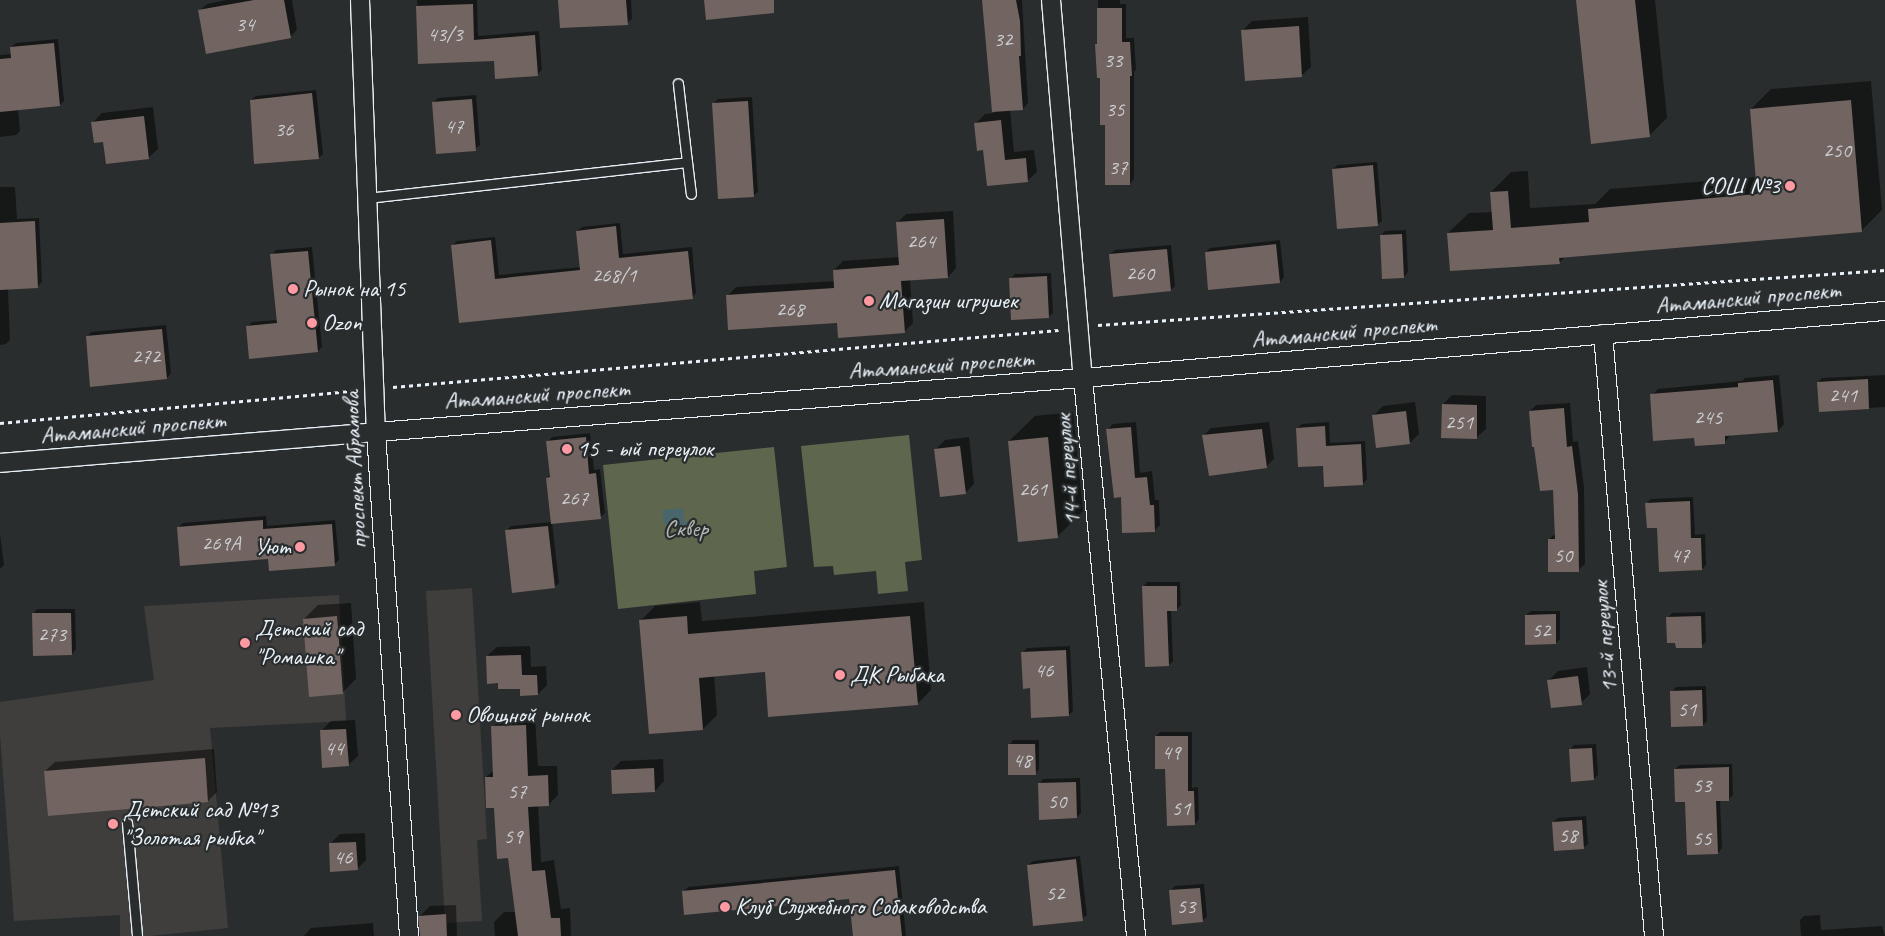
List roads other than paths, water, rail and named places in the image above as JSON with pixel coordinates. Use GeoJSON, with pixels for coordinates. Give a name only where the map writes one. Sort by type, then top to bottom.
{"type":"FeatureCollection","features":[{"type":"Feature","properties":{"kind":"street","name":"проспект Абрамова"},"geometry":{"type":"LineString","coordinates":[[360,0],[376,432],[408,936]]}},
{"type":"Feature","properties":{"kind":"street","name":"14-й переулок"},"geometry":{"type":"LineString","coordinates":[[1051,0],[1083,378],[1136,936]]}},
{"type":"Feature","properties":{"kind":"street","name":"Атаманский проспект"},"geometry":{"type":"LineString","coordinates":[[0,463],[1083,378],[1885,311]]}},
{"type":"Feature","properties":{"kind":"street","name":"13-й переулок"},"geometry":{"type":"LineString","coordinates":[[1603,334],[1654,936]]}},
{"type":"Feature","properties":{"kind":"lane"},"geometry":{"type":"LineString","coordinates":[[678,84],[691,194]]}},
{"type":"Feature","properties":{"kind":"lane"},"geometry":{"type":"LineString","coordinates":[[367,198],[687,162]]}},
{"type":"Feature","properties":{"kind":"lane"},"geometry":{"type":"LineString","coordinates":[[127,823],[137,936]]}},
{"type":"Feature","properties":{"kind":"water"},"geometry":{"type":"Polygon","coordinates":[[[683,508],[684,521],[693,521],[695,535],[677,537],[676,523],[664,524],[662,510],[683,508]]]}},
{"type":"Feature","properties":{"kind":"place","name":"СОШ №3"},"geometry":{"type":"Point","coordinates":[1790,186]}},
{"type":"Feature","properties":{"kind":"place","name":"Рынок на 15"},"geometry":{"type":"Point","coordinates":[293,289]}},
{"type":"Feature","properties":{"kind":"place","name":"Магазин игрушек"},"geometry":{"type":"Point","coordinates":[869,301]}},
{"type":"Feature","properties":{"kind":"place","name":"Ozon"},"geometry":{"type":"Point","coordinates":[312,323]}},
{"type":"Feature","properties":{"kind":"place","name":"15 - ый переулок"},"geometry":{"type":"Point","coordinates":[567,449]}},
{"type":"Feature","properties":{"kind":"place","name":"Уют"},"geometry":{"type":"Point","coordinates":[300,547]}},
{"type":"Feature","properties":{"kind":"place","name":"Детский сад \"Ромашка\""},"geometry":{"type":"Point","coordinates":[245,643]}},
{"type":"Feature","properties":{"kind":"place","name":"ДК Рыбака"},"geometry":{"type":"Point","coordinates":[840,675]}},
{"type":"Feature","properties":{"kind":"place","name":"Овощной рынок"},"geometry":{"type":"Point","coordinates":[456,715]}},
{"type":"Feature","properties":{"kind":"place","name":"Детский сад №13 \"Золотая рыбка\""},"geometry":{"type":"Point","coordinates":[113,824]}},
{"type":"Feature","properties":{"kind":"place","name":"Клуб Служебного Собаководства"},"geometry":{"type":"Point","coordinates":[725,907]}},
{"type":"Feature","properties":{"kind":"park label","name":"Сквер"},"geometry":{"type":"Point","coordinates":[686,529]}}]}
